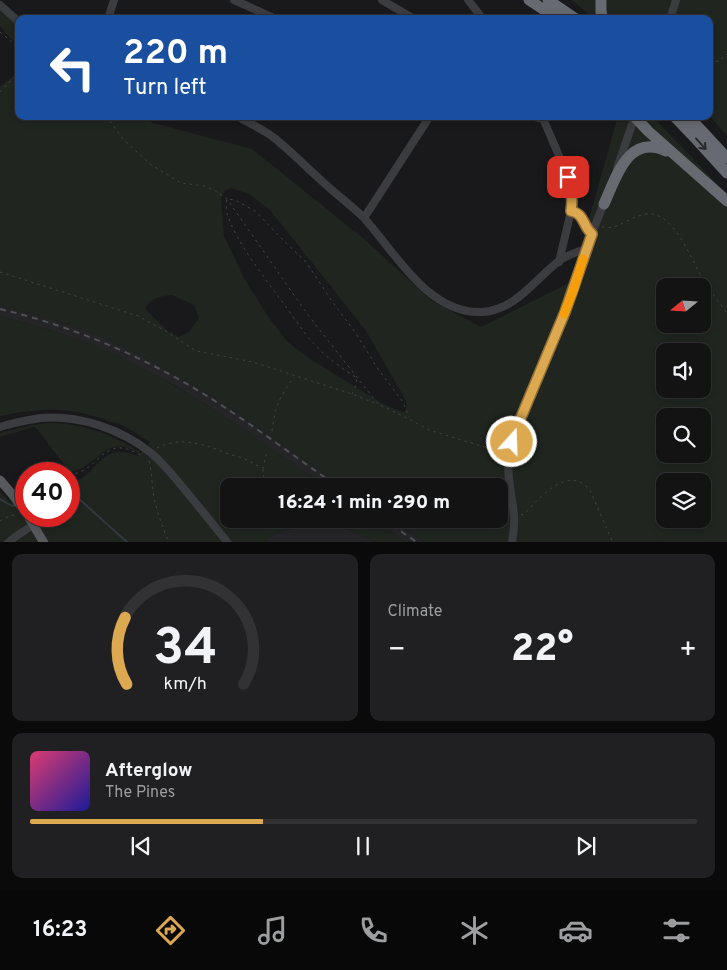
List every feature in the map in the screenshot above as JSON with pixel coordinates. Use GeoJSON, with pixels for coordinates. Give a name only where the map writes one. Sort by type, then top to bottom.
{"type":"FeatureCollection","features":[{"type":"Feature","properties":{"kind":"highway"},"geometry":{"type":"LineString","coordinates":[[529,0],[552,15]]}},
{"type":"Feature","properties":{"kind":"highway"},"geometry":{"type":"LineString","coordinates":[[548,0],[570,15]]}},
{"type":"Feature","properties":{"kind":"highway"},"geometry":{"type":"LineString","coordinates":[[601,0],[602,15]]}},
{"type":"Feature","properties":{"kind":"highway"},"geometry":{"type":"LineString","coordinates":[[638,120],[727,201]]}},
{"type":"Feature","properties":{"kind":"highway"},"geometry":{"type":"LineString","coordinates":[[678,120],[727,173]]}},
{"type":"Feature","properties":{"kind":"highway"},"geometry":{"type":"LineString","coordinates":[[692,120],[727,158]]}},
{"type":"Feature","properties":{"kind":"highway"},"geometry":{"type":"LineString","coordinates":[[604,204],[622,164],[630,154],[645,147],[653,146],[676,156]]}},
{"type":"Feature","properties":{"kind":"main road"},"geometry":{"type":"LineString","coordinates":[[0,480],[15,494]]}},
{"type":"Feature","properties":{"kind":"main road"},"geometry":{"type":"LineString","coordinates":[[34,527],[44,542]]}},
{"type":"Feature","properties":{"kind":"street"},"geometry":{"type":"LineString","coordinates":[[109,15],[114,0]]}},
{"type":"Feature","properties":{"kind":"street"},"geometry":{"type":"LineString","coordinates":[[234,0],[267,15]]}},
{"type":"Feature","properties":{"kind":"street"},"geometry":{"type":"LineString","coordinates":[[382,0],[407,15]]}},
{"type":"Feature","properties":{"kind":"street"},"geometry":{"type":"LineString","coordinates":[[468,0],[479,15]]}},
{"type":"Feature","properties":{"kind":"street"},"geometry":{"type":"LineString","coordinates":[[671,15],[676,0]]}},
{"type":"Feature","properties":{"kind":"street"},"geometry":{"type":"LineString","coordinates":[[0,5],[15,18]]}},
{"type":"Feature","properties":{"kind":"street"},"geometry":{"type":"LineString","coordinates":[[244,120],[272,137],[364,218],[394,256],[430,294],[455,308],[481,312],[495,310],[507,305],[527,291],[559,262],[575,252],[586,249]]}},
{"type":"Feature","properties":{"kind":"street"},"geometry":{"type":"LineString","coordinates":[[364,218],[427,120]]}},
{"type":"Feature","properties":{"kind":"street"},"geometry":{"type":"LineString","coordinates":[[544,120],[572,190],[571,211],[559,262]]}},
{"type":"Feature","properties":{"kind":"street"},"geometry":{"type":"LineString","coordinates":[[512,542],[514,517],[509,476],[509,454],[517,427],[574,289],[586,249],[634,120]]}},
{"type":"Feature","properties":{"kind":"street"},"geometry":{"type":"LineString","coordinates":[[571,211],[578,212],[586,229],[593,231]]}},
{"type":"Feature","properties":{"kind":"street"},"geometry":{"type":"LineString","coordinates":[[0,427],[41,418],[59,418],[79,420],[112,430],[131,440],[167,470],[228,542]]}},
{"type":"Feature","properties":{"kind":"street"},"geometry":{"type":"LineString","coordinates":[[8,542],[30,527]]}},
{"type":"Feature","properties":{"kind":"path"},"geometry":{"type":"LineString","coordinates":[[0,32],[15,45]]}},
{"type":"Feature","properties":{"kind":"path"},"geometry":{"type":"LineString","coordinates":[[713,62],[719,61],[727,54]]}},
{"type":"Feature","properties":{"kind":"path"},"geometry":{"type":"LineString","coordinates":[[0,92],[15,76]]}},
{"type":"Feature","properties":{"kind":"path"},"geometry":{"type":"LineString","coordinates":[[109,120],[124,140],[150,164],[181,182],[204,186],[214,190],[226,199],[308,315],[378,404]]}},
{"type":"Feature","properties":{"kind":"path"},"geometry":{"type":"LineString","coordinates":[[226,199],[226,212],[244,246],[303,330],[316,346],[357,378]]}},
{"type":"Feature","properties":{"kind":"path"},"geometry":{"type":"LineString","coordinates":[[226,199],[235,200],[255,210],[306,262],[355,332],[378,370],[403,402],[409,419]]}},
{"type":"Feature","properties":{"kind":"path"},"geometry":{"type":"LineString","coordinates":[[593,231],[612,227],[647,214],[667,221],[675,230],[704,282],[727,313]]}},
{"type":"Feature","properties":{"kind":"path"},"geometry":{"type":"LineString","coordinates":[[0,272],[138,316],[196,351],[253,362],[352,394],[378,404],[429,430],[509,454]]}},
{"type":"Feature","properties":{"kind":"path"},"geometry":{"type":"LineString","coordinates":[[272,431],[281,396],[294,376]]}},
{"type":"Feature","properties":{"kind":"path"},"geometry":{"type":"LineString","coordinates":[[352,394],[357,378]]}},
{"type":"Feature","properties":{"kind":"path"},"geometry":{"type":"LineString","coordinates":[[80,471],[110,449],[120,448],[147,455],[164,444],[180,442],[205,444],[243,458],[263,468]]}},
{"type":"Feature","properties":{"kind":"path"},"geometry":{"type":"LineString","coordinates":[[264,478],[263,468],[267,451]]}},
{"type":"Feature","properties":{"kind":"path"},"geometry":{"type":"LineString","coordinates":[[147,455],[152,473],[154,497],[169,542]]}},
{"type":"Feature","properties":{"kind":"path"},"geometry":{"type":"LineString","coordinates":[[514,517],[524,514],[547,491],[559,484],[577,481],[584,484],[590,490],[613,542]]}},
{"type":"Feature","properties":{"kind":"path"},"geometry":{"type":"LineString","coordinates":[[0,521],[11,515],[15,516]]}},
{"type":"Feature","properties":{"kind":"shaded area"},"geometry":{"type":"Polygon","coordinates":[[[571,0],[727,0],[727,136],[713,120],[713,15],[590,15],[571,0]]]}},
{"type":"Feature","properties":{"kind":"shaded area"},"geometry":{"type":"Polygon","coordinates":[[[0,9],[15,21],[15,42],[10,38],[0,26],[0,9]]]}},
{"type":"Feature","properties":{"kind":"shaded area"},"geometry":{"type":"Polygon","coordinates":[[[15,75],[15,120],[149,120],[153,123],[252,149],[364,239],[432,301],[481,327],[571,282],[617,120],[656,120],[727,194],[727,542],[424,542],[403,528],[508,528],[508,478],[330,478],[221,402],[154,362],[96,334],[51,319],[0,306],[0,86],[15,75]],[[231,188],[225,191],[221,197],[224,236],[244,278],[269,318],[287,341],[307,357],[380,402],[403,412],[407,409],[405,399],[366,331],[269,209],[249,194],[231,188]],[[172,295],[156,298],[145,309],[168,331],[179,337],[189,332],[199,318],[194,305],[172,295]]]}},
{"type":"Feature","properties":{"kind":"shaded area"},"geometry":{"type":"Polygon","coordinates":[[[0,306],[51,319],[96,334],[154,362],[221,402],[330,478],[313,478],[225,417],[176,386],[123,359],[50,330],[0,316],[0,306]]]}},
{"type":"Feature","properties":{"kind":"shaded area"},"geometry":{"type":"Polygon","coordinates":[[[0,316],[86,342],[158,376],[215,411],[313,478],[220,478],[220,528],[293,528],[268,537],[268,542],[0,542],[0,491],[11,503],[15,502],[15,527],[80,527],[80,478],[111,454],[122,452],[138,456],[140,454],[128,448],[118,446],[110,448],[80,469],[80,462],[62,462],[36,428],[33,427],[0,437],[0,433],[37,424],[50,423],[74,425],[98,431],[141,453],[150,442],[122,425],[78,412],[40,410],[0,416],[0,316]]]}},
{"type":"Feature","properties":{"kind":"shaded area"},"geometry":{"type":"Polygon","coordinates":[[[293,528],[344,528],[376,542],[268,542],[268,537],[293,528]]]}},
{"type":"Feature","properties":{"kind":"shaded area"},"geometry":{"type":"Polygon","coordinates":[[[344,528],[385,528],[406,542],[376,542],[344,528]]]}},
{"type":"Feature","properties":{"kind":"shaded area"},"geometry":{"type":"Polygon","coordinates":[[[385,528],[403,528],[424,542],[406,542],[385,528]]]}},
{"type":"Feature","properties":{"kind":"waterway"},"geometry":{"type":"LineString","coordinates":[[0,499],[12,506],[15,505]]}},
{"type":"Feature","properties":{"kind":"waterway"},"geometry":{"type":"LineString","coordinates":[[80,500],[127,542]]}},
{"type":"Feature","properties":{"kind":"railway"},"geometry":{"type":"LineString","coordinates":[[0,309],[47,322],[92,338],[158,368],[260,431],[326,478]]}},
{"type":"Feature","properties":{"kind":"railway"},"geometry":{"type":"LineString","coordinates":[[396,528],[417,542]]}},
{"type":"Feature","properties":{"kind":"slow traffic"},"geometry":{"type":"LineString","coordinates":[[564,314],[583,259]]}},
{"type":"Feature","properties":{"kind":"route"},"geometry":{"type":"LineString","coordinates":[[512,442],[574,289],[592,234],[586,229],[580,214],[571,211],[572,190],[568,177]]}}]}
